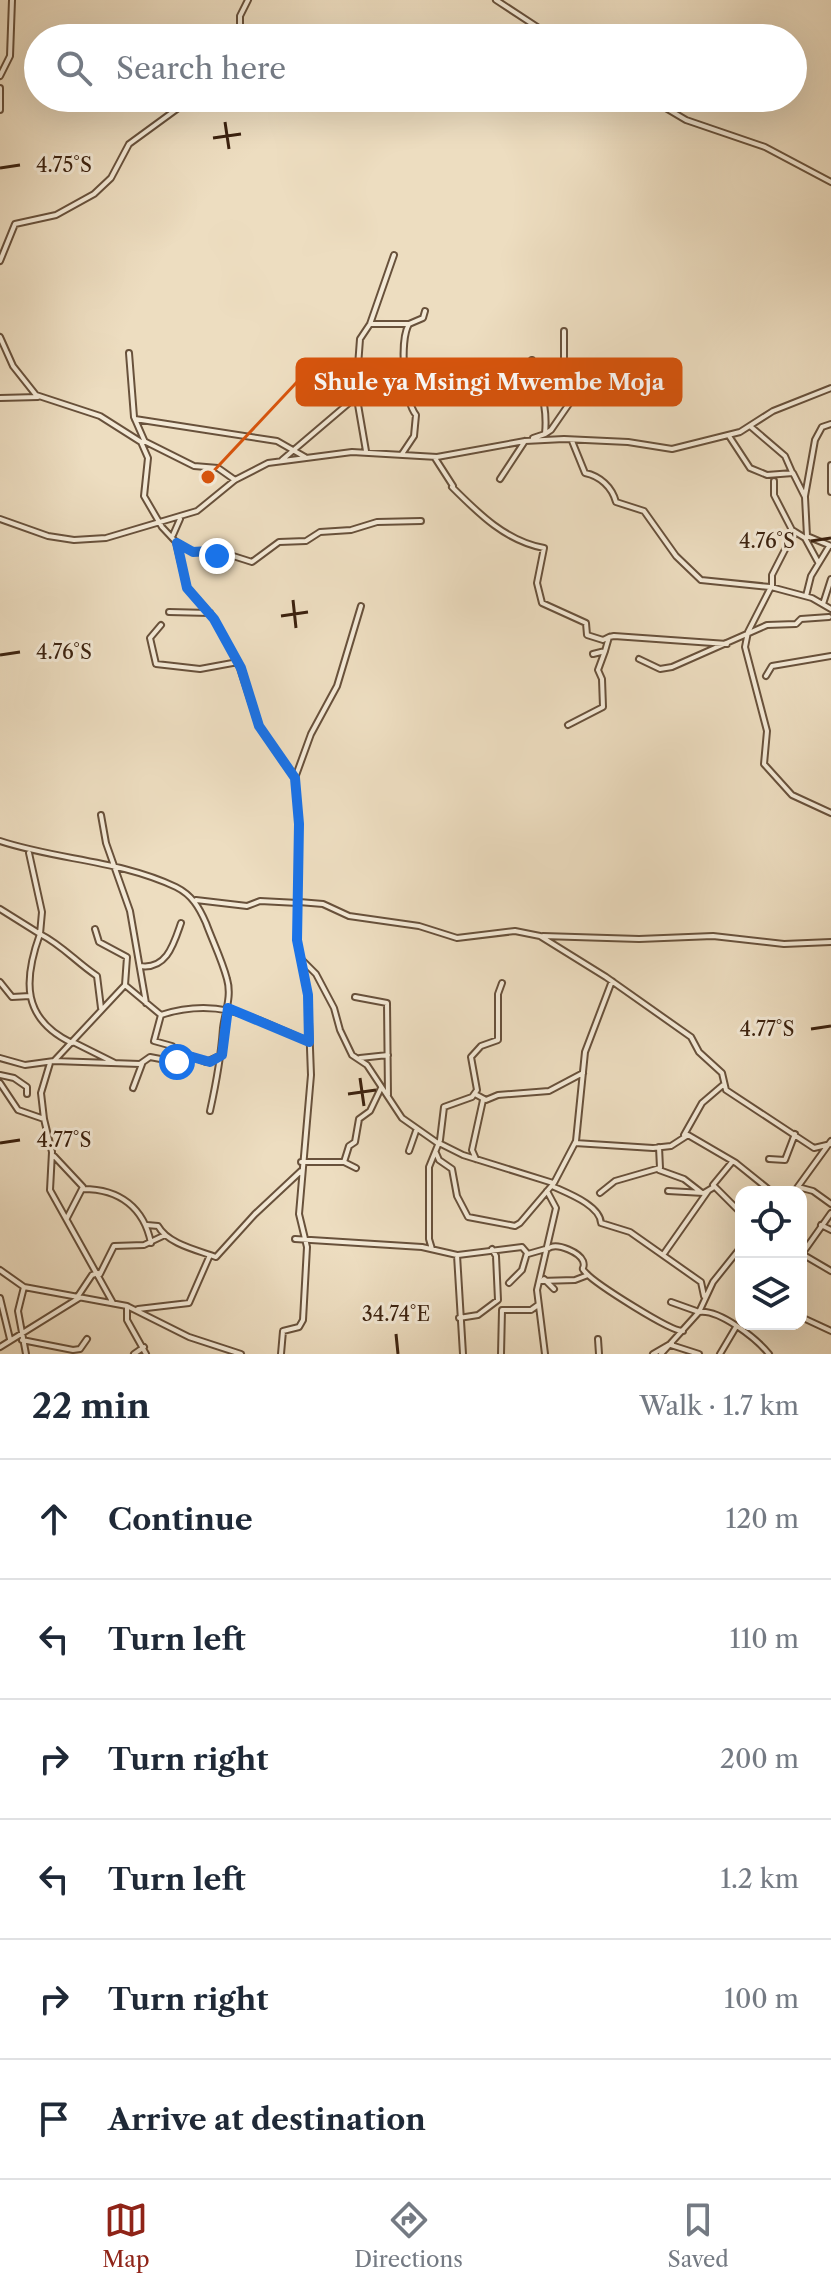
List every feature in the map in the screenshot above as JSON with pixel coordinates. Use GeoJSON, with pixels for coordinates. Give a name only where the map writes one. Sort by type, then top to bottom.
{"type":"FeatureCollection","features":[{"type":"Feature","properties":{"kind":"street"},"geometry":{"type":"LineString","coordinates":[[0,76],[10,56],[12,0]]}},
{"type":"Feature","properties":{"kind":"street"},"geometry":{"type":"LineString","coordinates":[[240,24],[240,16],[248,0]]}},
{"type":"Feature","properties":{"kind":"street"},"geometry":{"type":"LineString","coordinates":[[496,0],[533,24]]}},
{"type":"Feature","properties":{"kind":"street"},"geometry":{"type":"LineString","coordinates":[[0,88],[0,110]]}},
{"type":"Feature","properties":{"kind":"street"},"geometry":{"type":"LineString","coordinates":[[0,261],[15,224],[56,215],[94,194],[111,178],[129,144],[173,112]]}},
{"type":"Feature","properties":{"kind":"street"},"geometry":{"type":"LineString","coordinates":[[673,112],[689,121],[765,147],[831,182]]}},
{"type":"Feature","properties":{"kind":"street"},"geometry":{"type":"LineString","coordinates":[[366,451],[356,397],[360,339],[370,324],[394,255]]}},
{"type":"Feature","properties":{"kind":"street"},"geometry":{"type":"LineString","coordinates":[[370,324],[409,324],[423,318],[425,311]]}},
{"type":"Feature","properties":{"kind":"street"},"geometry":{"type":"LineString","coordinates":[[398,324],[406,330]]}},
{"type":"Feature","properties":{"kind":"street"},"geometry":{"type":"LineString","coordinates":[[402,454],[413,438],[416,415],[410,407],[403,365],[409,324]]}},
{"type":"Feature","properties":{"kind":"street"},"geometry":{"type":"LineString","coordinates":[[500,479],[525,441],[551,430],[571,401],[564,358],[564,331]]}},
{"type":"Feature","properties":{"kind":"street"},"geometry":{"type":"LineString","coordinates":[[0,337],[13,366],[39,397]]}},
{"type":"Feature","properties":{"kind":"street"},"geometry":{"type":"LineString","coordinates":[[129,353],[135,419],[147,452],[143,493],[160,524],[177,543],[193,552],[209,551],[217,556],[231,555],[252,562],[279,542],[306,541],[320,532],[351,530],[377,522],[421,521]]}},
{"type":"Feature","properties":{"kind":"street"},"geometry":{"type":"LineString","coordinates":[[532,360],[545,394],[545,434]]}},
{"type":"Feature","properties":{"kind":"street"},"geometry":{"type":"LineString","coordinates":[[0,519],[31,532],[72,540],[106,538],[181,518],[204,507],[235,480],[264,464],[280,461],[366,451],[434,457],[525,441],[570,439],[628,442],[672,449],[729,435],[800,399],[831,388]]}},
{"type":"Feature","properties":{"kind":"street"},"geometry":{"type":"LineString","coordinates":[[0,398],[39,397],[100,416],[138,438],[147,452]]}},
{"type":"Feature","properties":{"kind":"street"},"geometry":{"type":"LineString","coordinates":[[280,461],[356,397]]}},
{"type":"Feature","properties":{"kind":"street"},"geometry":{"type":"LineString","coordinates":[[135,419],[277,441],[307,459]]}},
{"type":"Feature","properties":{"kind":"street"},"geometry":{"type":"LineString","coordinates":[[806,596],[818,562],[830,546],[807,536],[805,497],[816,436],[822,427],[831,424]]}},
{"type":"Feature","properties":{"kind":"street"},"geometry":{"type":"LineString","coordinates":[[750,426],[785,456],[805,497]]}},
{"type":"Feature","properties":{"kind":"street"},"geometry":{"type":"LineString","coordinates":[[729,435],[750,468],[767,475],[792,472]]}},
{"type":"Feature","properties":{"kind":"street"},"geometry":{"type":"LineString","coordinates":[[570,439],[577,447],[585,473],[598,477],[612,491],[616,502],[644,511],[676,556],[702,581],[772,587],[806,596],[831,609]]}},
{"type":"Feature","properties":{"kind":"street"},"geometry":{"type":"LineString","coordinates":[[144,441],[194,466],[218,468],[235,480]]}},
{"type":"Feature","properties":{"kind":"street"},"geometry":{"type":"LineString","coordinates":[[434,457],[452,486],[500,531],[526,546],[543,548],[545,558],[537,583],[542,603],[586,623],[587,635],[603,640],[609,637],[727,644]]}},
{"type":"Feature","properties":{"kind":"street"},"geometry":{"type":"LineString","coordinates":[[831,465],[831,492]]}},
{"type":"Feature","properties":{"kind":"street"},"geometry":{"type":"LineString","coordinates":[[774,481],[774,495],[794,532],[805,538],[818,562]]}},
{"type":"Feature","properties":{"kind":"street"},"geometry":{"type":"LineString","coordinates":[[173,538],[174,525],[181,518]]}},
{"type":"Feature","properties":{"kind":"street"},"geometry":{"type":"LineString","coordinates":[[794,532],[772,575],[772,587],[747,634],[746,649],[767,731],[762,759],[766,769],[792,795],[831,813]]}},
{"type":"Feature","properties":{"kind":"street"},"geometry":{"type":"LineString","coordinates":[[177,543],[187,588],[210,613],[238,662],[259,726],[295,778]]}},
{"type":"Feature","properties":{"kind":"street"},"geometry":{"type":"LineString","coordinates":[[821,603],[831,579]]}},
{"type":"Feature","properties":{"kind":"street"},"geometry":{"type":"LineString","coordinates":[[639,659],[660,669],[672,667],[775,623],[796,624],[801,619],[830,618],[821,603]]}},
{"type":"Feature","properties":{"kind":"street"},"geometry":{"type":"LineString","coordinates":[[281,1354],[283,1331],[299,1327],[303,1320],[306,1239],[299,1217],[301,1162],[310,1117],[308,995],[297,940],[295,778],[311,734],[337,686],[361,606]]}},
{"type":"Feature","properties":{"kind":"street"},"geometry":{"type":"LineString","coordinates":[[169,612],[210,613]]}},
{"type":"Feature","properties":{"kind":"street"},"geometry":{"type":"LineString","coordinates":[[161,625],[150,638],[156,664],[200,669],[238,662]]}},
{"type":"Feature","properties":{"kind":"street"},"geometry":{"type":"LineString","coordinates":[[568,725],[603,707],[602,679],[598,670],[609,637]]}},
{"type":"Feature","properties":{"kind":"street"},"geometry":{"type":"LineString","coordinates":[[593,654],[605,651]]}},
{"type":"Feature","properties":{"kind":"street"},"geometry":{"type":"LineString","coordinates":[[766,676],[772,666],[831,656]]}},
{"type":"Feature","properties":{"kind":"street"},"geometry":{"type":"LineString","coordinates":[[750,694],[757,687]]}},
{"type":"Feature","properties":{"kind":"street"},"geometry":{"type":"LineString","coordinates":[[101,815],[114,867],[130,911],[146,1003]]}},
{"type":"Feature","properties":{"kind":"street"},"geometry":{"type":"LineString","coordinates":[[0,841],[28,851],[58,853],[72,860],[114,867],[164,882],[213,904],[247,906],[260,901],[323,904],[349,916],[419,926],[457,938],[515,931],[541,937],[639,939],[713,936],[784,944],[831,942]]}},
{"type":"Feature","properties":{"kind":"street"},"geometry":{"type":"LineString","coordinates":[[28,851],[42,912],[40,934],[28,975],[32,1009],[48,1030],[115,1063]]}},
{"type":"Feature","properties":{"kind":"street"},"geometry":{"type":"LineString","coordinates":[[192,897],[215,939],[220,965],[228,980],[222,1055],[210,1111]]}},
{"type":"Feature","properties":{"kind":"street"},"geometry":{"type":"LineString","coordinates":[[0,909],[40,934],[55,939],[76,963],[97,976],[101,988],[101,1008]]}},
{"type":"Feature","properties":{"kind":"street"},"geometry":{"type":"LineString","coordinates":[[140,966],[154,965],[169,954],[181,923]]}},
{"type":"Feature","properties":{"kind":"street"},"geometry":{"type":"LineString","coordinates":[[95,929],[99,942],[127,957],[125,985],[52,1062],[41,1093],[52,1154],[50,1190],[113,1303]]}},
{"type":"Feature","properties":{"kind":"street"},"geometry":{"type":"LineString","coordinates":[[541,937],[612,981],[691,1037],[699,1052],[722,1073],[723,1085]]}},
{"type":"Feature","properties":{"kind":"street"},"geometry":{"type":"LineString","coordinates":[[301,958],[316,974],[334,1008],[351,1053],[360,1058],[416,1131],[476,1159],[579,1197],[599,1215],[601,1223],[630,1232],[701,1282],[704,1296]]}},
{"type":"Feature","properties":{"kind":"street"},"geometry":{"type":"LineString","coordinates":[[436,1153],[439,1160],[452,1169],[457,1196],[471,1219],[516,1226],[553,1185],[575,1143],[590,1034],[612,981]]}},
{"type":"Feature","properties":{"kind":"street"},"geometry":{"type":"LineString","coordinates":[[0,982],[12,997],[30,996]]}},
{"type":"Feature","properties":{"kind":"street"},"geometry":{"type":"LineString","coordinates":[[432,1249],[429,1239],[429,1167],[439,1144],[445,1106],[475,1094],[477,1088],[471,1057],[481,1046],[498,1040],[498,994],[502,983]]}},
{"type":"Feature","properties":{"kind":"street"},"geometry":{"type":"LineString","coordinates":[[125,985],[161,1015],[228,1008],[309,1042]]}},
{"type":"Feature","properties":{"kind":"street"},"geometry":{"type":"LineString","coordinates":[[355,997],[387,1001],[388,1097]]}},
{"type":"Feature","properties":{"kind":"street"},"geometry":{"type":"LineString","coordinates":[[161,1015],[154,1041],[172,1046]]}},
{"type":"Feature","properties":{"kind":"street"},"geometry":{"type":"LineString","coordinates":[[133,1088],[142,1064],[150,1057],[176,1062],[189,1056],[210,1062],[222,1055]]}},
{"type":"Feature","properties":{"kind":"street"},"geometry":{"type":"LineString","coordinates":[[360,1058],[388,1055]]}},
{"type":"Feature","properties":{"kind":"street"},"geometry":{"type":"LineString","coordinates":[[0,1058],[25,1065],[52,1062],[142,1064]]}},
{"type":"Feature","properties":{"kind":"street"},"geometry":{"type":"LineString","coordinates":[[475,1094],[483,1099],[549,1091],[583,1073]]}},
{"type":"Feature","properties":{"kind":"street"},"geometry":{"type":"LineString","coordinates":[[0,1075],[23,1083],[27,1094]]}},
{"type":"Feature","properties":{"kind":"street"},"geometry":{"type":"LineString","coordinates":[[0,1083],[18,1110],[44,1119]]}},
{"type":"Feature","properties":{"kind":"street"},"geometry":{"type":"LineString","coordinates":[[723,1085],[814,1148],[829,1144]]}},
{"type":"Feature","properties":{"kind":"street"},"geometry":{"type":"LineString","coordinates":[[575,1143],[673,1145],[684,1135],[702,1103],[723,1085]]}},
{"type":"Feature","properties":{"kind":"street"},"geometry":{"type":"LineString","coordinates":[[344,1162],[349,1146],[355,1142],[359,1119],[370,1111],[381,1088]]}},
{"type":"Feature","properties":{"kind":"street"},"geometry":{"type":"LineString","coordinates":[[476,1159],[472,1150],[483,1099]]}},
{"type":"Feature","properties":{"kind":"street"},"geometry":{"type":"LineString","coordinates":[[409,1151],[416,1131]]}},
{"type":"Feature","properties":{"kind":"street"},"geometry":{"type":"LineString","coordinates":[[769,1159],[785,1160],[795,1134]]}},
{"type":"Feature","properties":{"kind":"street"},"geometry":{"type":"LineString","coordinates":[[684,1135],[732,1161],[764,1186]]}},
{"type":"Feature","properties":{"kind":"street"},"geometry":{"type":"LineString","coordinates":[[799,1186],[829,1144]]}},
{"type":"Feature","properties":{"kind":"street"},"geometry":{"type":"LineString","coordinates":[[656,1170],[661,1164],[659,1147]]}},
{"type":"Feature","properties":{"kind":"street"},"geometry":{"type":"LineString","coordinates":[[52,1154],[58,1164],[79,1178],[83,1189],[67,1219]]}},
{"type":"Feature","properties":{"kind":"street"},"geometry":{"type":"LineString","coordinates":[[668,1191],[708,1191],[732,1161]]}},
{"type":"Feature","properties":{"kind":"street"},"geometry":{"type":"LineString","coordinates":[[301,1162],[344,1162],[356,1168]]}},
{"type":"Feature","properties":{"kind":"street"},"geometry":{"type":"LineString","coordinates":[[600,1193],[615,1181],[656,1170],[684,1179],[702,1193]]}},
{"type":"Feature","properties":{"kind":"street"},"geometry":{"type":"LineString","coordinates":[[147,1225],[158,1226],[165,1235],[217,1257],[255,1214],[301,1171]]}},
{"type":"Feature","properties":{"kind":"street"},"geometry":{"type":"LineString","coordinates":[[714,1187],[735,1207]]}},
{"type":"Feature","properties":{"kind":"street"},"geometry":{"type":"LineString","coordinates":[[83,1189],[94,1189],[130,1203],[140,1211],[151,1243]]}},
{"type":"Feature","properties":{"kind":"street"},"geometry":{"type":"LineString","coordinates":[[807,1189],[831,1204]]}},
{"type":"Feature","properties":{"kind":"street"},"geometry":{"type":"LineString","coordinates":[[545,1354],[538,1305],[556,1208],[547,1191]]}},
{"type":"Feature","properties":{"kind":"street"},"geometry":{"type":"LineString","coordinates":[[663,1255],[708,1191]]}},
{"type":"Feature","properties":{"kind":"street"},"geometry":{"type":"LineString","coordinates":[[807,1246],[831,1213]]}},
{"type":"Feature","properties":{"kind":"street"},"geometry":{"type":"LineString","coordinates":[[821,1225],[831,1230]]}},
{"type":"Feature","properties":{"kind":"street"},"geometry":{"type":"LineString","coordinates":[[0,1347],[22,1337],[71,1304],[92,1275],[99,1273],[114,1246],[151,1243],[165,1235]]}},
{"type":"Feature","properties":{"kind":"street"},"geometry":{"type":"LineString","coordinates":[[295,1239],[432,1249],[457,1255],[519,1246],[527,1253]]}},
{"type":"Feature","properties":{"kind":"street"},"geometry":{"type":"LineString","coordinates":[[527,1253],[559,1245],[580,1258],[588,1275],[656,1322],[673,1331],[683,1331]]}},
{"type":"Feature","properties":{"kind":"street"},"geometry":{"type":"LineString","coordinates":[[459,1318],[478,1315],[498,1300],[496,1256],[492,1249]]}},
{"type":"Feature","properties":{"kind":"street"},"geometry":{"type":"LineString","coordinates":[[509,1283],[522,1270],[527,1253]]}},
{"type":"Feature","properties":{"kind":"street"},"geometry":{"type":"LineString","coordinates":[[136,1309],[189,1303],[210,1255]]}},
{"type":"Feature","properties":{"kind":"street"},"geometry":{"type":"LineString","coordinates":[[457,1255],[460,1262],[459,1318],[463,1354]]}},
{"type":"Feature","properties":{"kind":"street"},"geometry":{"type":"LineString","coordinates":[[661,1354],[699,1312],[704,1296],[735,1255]]}},
{"type":"Feature","properties":{"kind":"street"},"geometry":{"type":"LineString","coordinates":[[807,1257],[831,1271]]}},
{"type":"Feature","properties":{"kind":"street"},"geometry":{"type":"LineString","coordinates":[[0,1270],[24,1287],[127,1306],[189,1337],[241,1354]]}},
{"type":"Feature","properties":{"kind":"street"},"geometry":{"type":"LineString","coordinates":[[542,1280],[575,1280],[588,1275]]}},
{"type":"Feature","properties":{"kind":"street"},"geometry":{"type":"LineString","coordinates":[[542,1280],[554,1289]]}},
{"type":"Feature","properties":{"kind":"street"},"geometry":{"type":"LineString","coordinates":[[24,1287],[18,1310],[26,1354]]}},
{"type":"Feature","properties":{"kind":"street"},"geometry":{"type":"LineString","coordinates":[[70,1295],[71,1304]]}},
{"type":"Feature","properties":{"kind":"street"},"geometry":{"type":"LineString","coordinates":[[0,1298],[10,1340]]}},
{"type":"Feature","properties":{"kind":"street"},"geometry":{"type":"LineString","coordinates":[[671,1302],[699,1312],[721,1314],[735,1326]]}},
{"type":"Feature","properties":{"kind":"street"},"geometry":{"type":"LineString","coordinates":[[501,1354],[502,1310],[531,1310],[538,1305]]}},
{"type":"Feature","properties":{"kind":"street"},"geometry":{"type":"LineString","coordinates":[[127,1306],[127,1320],[146,1354]]}},
{"type":"Feature","properties":{"kind":"street"},"geometry":{"type":"LineString","coordinates":[[807,1320],[831,1331]]}},
{"type":"Feature","properties":{"kind":"street"},"geometry":{"type":"LineString","coordinates":[[720,1354],[735,1329]]}},
{"type":"Feature","properties":{"kind":"street"},"geometry":{"type":"LineString","coordinates":[[740,1330],[769,1354]]}},
{"type":"Feature","properties":{"kind":"street"},"geometry":{"type":"LineString","coordinates":[[22,1337],[73,1350],[80,1349],[87,1339]]}},
{"type":"Feature","properties":{"kind":"street"},"geometry":{"type":"LineString","coordinates":[[598,1339],[599,1354]]}},
{"type":"Feature","properties":{"kind":"street"},"geometry":{"type":"LineString","coordinates":[[653,1354],[672,1344],[699,1354]]}},
{"type":"Feature","properties":{"kind":"street"},"geometry":{"type":"LineString","coordinates":[[134,1354],[144,1347]]}},
{"type":"Feature","properties":{"kind":"place","name":"Shule ya Msingi Mwembe Moja"},"geometry":{"type":"Point","coordinates":[208,477]}},
{"type":"Feature","properties":{"kind":"route"},"geometry":{"type":"LineString","coordinates":[[177,1062],[189,1056],[210,1062],[222,1055],[223,1026],[228,1008],[309,1042],[308,995],[297,940],[299,824],[295,778],[270,737],[259,726],[245,689],[241,668],[214,619],[187,588],[179,565],[177,543],[193,552],[209,551],[217,556]]}}]}
